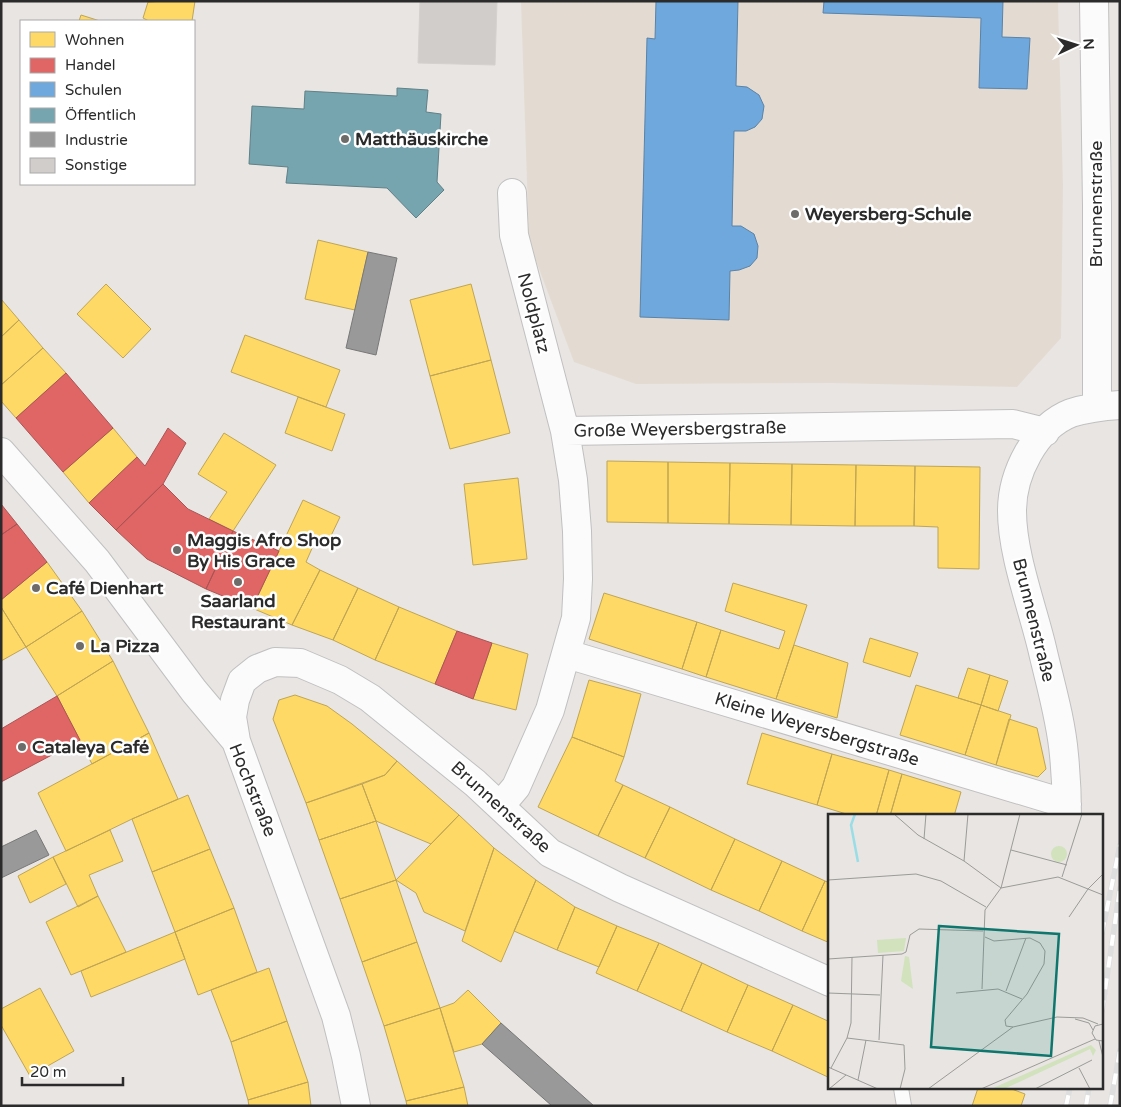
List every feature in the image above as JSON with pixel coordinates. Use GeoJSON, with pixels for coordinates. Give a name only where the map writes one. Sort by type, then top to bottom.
{"type":"FeatureCollection","features":[{"type":"Feature","properties":{"kind":"street","name":"Brunnenstraße"},"geometry":{"type":"LineString","coordinates":[[1094,1],[1097,206],[1108,406]]}},
{"type":"Feature","properties":{"kind":"street","name":"Noldplatz"},"geometry":{"type":"LineString","coordinates":[[512,193],[514,235],[565,431]]}},
{"type":"Feature","properties":{"kind":"street"},"geometry":{"type":"LineString","coordinates":[[1045,432],[1070,414],[1108,406]]}},
{"type":"Feature","properties":{"kind":"street","name":"Große Weyersbergstraße"},"geometry":{"type":"LineString","coordinates":[[500,806],[516,787],[550,710],[576,618],[578,579],[577,531],[573,480],[565,431],[1013,424],[1045,432]]}},
{"type":"Feature","properties":{"kind":"street","name":"Brunnenstraße"},"geometry":{"type":"LineString","coordinates":[[1045,432],[1033,444],[1022,464],[1015,489],[1012,511],[1015,544],[1060,728],[1064,754],[1067,810]]}},
{"type":"Feature","properties":{"kind":"street","name":"Hochstraße"},"geometry":{"type":"LineString","coordinates":[[1,452],[97,562],[194,691],[236,741],[336,1016],[356,1106]]}},
{"type":"Feature","properties":{"kind":"street","name":"Kleine Weyersbergstraße"},"geometry":{"type":"LineString","coordinates":[[567,654],[1067,810]]}},
{"type":"Feature","properties":{"kind":"street","name":"Brunnenstraße"},"geometry":{"type":"LineString","coordinates":[[236,741],[232,717],[234,700],[242,681],[257,669],[275,662],[300,662],[340,680],[370,698],[475,783],[550,853],[620,888],[828,981]]}},
{"type":"Feature","properties":{"kind":"lane"},"geometry":{"type":"LineString","coordinates":[[901,1090],[904,1106]]}},
{"type":"Feature","properties":{"kind":"shaded area","name":"Weyersberg-Schule"},"geometry":{"type":"Polygon","coordinates":[[[521,1],[1058,1],[1063,186],[1061,338],[1017,387],[831,383],[636,384],[574,362],[529,242],[521,1]]]}},
{"type":"Feature","properties":{"kind":"building: Wohnen"},"geometry":{"type":"Polygon","coordinates":[[[195,1],[192,20],[147,20],[143,18],[148,2],[195,1]]]}},
{"type":"Feature","properties":{"kind":"building: Wohnen"},"geometry":{"type":"Polygon","coordinates":[[[81,15],[97,20],[79,20],[81,15]]]}},
{"type":"Feature","properties":{"kind":"building: Wohnen"},"geometry":{"type":"Polygon","coordinates":[[[318,240],[368,252],[355,310],[305,299],[318,240]]]}},
{"type":"Feature","properties":{"kind":"building: Wohnen"},"geometry":{"type":"Polygon","coordinates":[[[106,284],[151,329],[123,358],[77,314],[106,284]]]}},
{"type":"Feature","properties":{"kind":"building: Wohnen"},"geometry":{"type":"Polygon","coordinates":[[[471,284],[491,360],[430,376],[410,300],[471,284]]]}},
{"type":"Feature","properties":{"kind":"building: Wohnen"},"geometry":{"type":"Polygon","coordinates":[[[1,299],[19,320],[1,337],[1,299]]]}},
{"type":"Feature","properties":{"kind":"building: Wohnen"},"geometry":{"type":"Polygon","coordinates":[[[19,320],[43,348],[1,385],[1,337],[19,320]]]}},
{"type":"Feature","properties":{"kind":"building: Wohnen"},"geometry":{"type":"Polygon","coordinates":[[[245,335],[340,370],[326,407],[231,372],[245,335]]]}},
{"type":"Feature","properties":{"kind":"building: Wohnen"},"geometry":{"type":"Polygon","coordinates":[[[43,348],[66,373],[16,418],[1,401],[1,385],[43,348]]]}},
{"type":"Feature","properties":{"kind":"building: Wohnen"},"geometry":{"type":"Polygon","coordinates":[[[491,360],[510,433],[450,449],[430,376],[491,360]]]}},
{"type":"Feature","properties":{"kind":"building: Wohnen"},"geometry":{"type":"Polygon","coordinates":[[[298,397],[345,414],[332,451],[285,433],[298,397]]]}},
{"type":"Feature","properties":{"kind":"building: Wohnen"},"geometry":{"type":"Polygon","coordinates":[[[113,428],[137,457],[89,503],[63,472],[113,428]]]}},
{"type":"Feature","properties":{"kind":"building: Wohnen"},"geometry":{"type":"Polygon","coordinates":[[[224,433],[276,465],[233,531],[209,519],[227,492],[198,474],[224,433]]]}},
{"type":"Feature","properties":{"kind":"building: Wohnen"},"geometry":{"type":"Polygon","coordinates":[[[607,461],[668,462],[668,523],[607,522],[607,461]]]}},
{"type":"Feature","properties":{"kind":"building: Wohnen"},"geometry":{"type":"Polygon","coordinates":[[[668,462],[730,463],[729,524],[668,523],[668,462]]]}},
{"type":"Feature","properties":{"kind":"building: Wohnen"},"geometry":{"type":"Polygon","coordinates":[[[730,463],[792,464],[791,525],[729,524],[730,463]]]}},
{"type":"Feature","properties":{"kind":"building: Wohnen"},"geometry":{"type":"Polygon","coordinates":[[[792,464],[856,465],[855,526],[791,525],[792,464]]]}},
{"type":"Feature","properties":{"kind":"building: Wohnen"},"geometry":{"type":"Polygon","coordinates":[[[856,465],[915,466],[914,526],[855,526],[856,465]]]}},
{"type":"Feature","properties":{"kind":"building: Wohnen"},"geometry":{"type":"Polygon","coordinates":[[[915,466],[980,467],[979,569],[938,568],[938,527],[914,526],[915,466]]]}},
{"type":"Feature","properties":{"kind":"building: Wohnen"},"geometry":{"type":"Polygon","coordinates":[[[518,478],[527,559],[473,565],[464,484],[518,478]]]}},
{"type":"Feature","properties":{"kind":"building: Wohnen"},"geometry":{"type":"Polygon","coordinates":[[[303,500],[340,517],[328,542],[317,537],[306,562],[320,570],[292,625],[252,608],[303,500]]]}},
{"type":"Feature","properties":{"kind":"building: Wohnen"},"geometry":{"type":"Polygon","coordinates":[[[47,562],[82,611],[26,647],[1,607],[1,600],[47,562]]]}},
{"type":"Feature","properties":{"kind":"building: Wohnen"},"geometry":{"type":"Polygon","coordinates":[[[320,570],[358,588],[333,640],[292,625],[320,570]]]}},
{"type":"Feature","properties":{"kind":"building: Wohnen"},"geometry":{"type":"Polygon","coordinates":[[[733,583],[807,605],[776,699],[706,677],[721,630],[779,649],[785,631],[725,611],[733,583]]]}},
{"type":"Feature","properties":{"kind":"building: Wohnen"},"geometry":{"type":"Polygon","coordinates":[[[358,588],[399,607],[375,660],[333,640],[358,588]]]}},
{"type":"Feature","properties":{"kind":"building: Wohnen"},"geometry":{"type":"Polygon","coordinates":[[[604,593],[697,622],[682,669],[589,639],[604,593]]]}},
{"type":"Feature","properties":{"kind":"building: Wohnen"},"geometry":{"type":"Polygon","coordinates":[[[1,607],[26,647],[1,661],[1,607]]]}},
{"type":"Feature","properties":{"kind":"building: Wohnen"},"geometry":{"type":"Polygon","coordinates":[[[399,607],[457,631],[435,684],[375,660],[399,607]]]}},
{"type":"Feature","properties":{"kind":"building: Wohnen"},"geometry":{"type":"Polygon","coordinates":[[[82,611],[113,661],[57,696],[26,647],[82,611]]]}},
{"type":"Feature","properties":{"kind":"building: Wohnen"},"geometry":{"type":"Polygon","coordinates":[[[697,622],[721,630],[706,677],[682,669],[697,622]]]}},
{"type":"Feature","properties":{"kind":"building: Wohnen"},"geometry":{"type":"Polygon","coordinates":[[[870,638],[918,653],[910,677],[863,662],[870,638]]]}},
{"type":"Feature","properties":{"kind":"building: Wohnen"},"geometry":{"type":"Polygon","coordinates":[[[492,643],[528,654],[516,710],[473,699],[492,643]]]}},
{"type":"Feature","properties":{"kind":"building: Wohnen"},"geometry":{"type":"Polygon","coordinates":[[[794,645],[848,663],[837,718],[776,699],[794,645]]]}},
{"type":"Feature","properties":{"kind":"building: Wohnen"},"geometry":{"type":"Polygon","coordinates":[[[113,661],[149,733],[92,764],[57,696],[113,661]]]}},
{"type":"Feature","properties":{"kind":"building: Wohnen"},"geometry":{"type":"Polygon","coordinates":[[[968,668],[990,675],[981,705],[958,698],[968,668]]]}},
{"type":"Feature","properties":{"kind":"building: Wohnen"},"geometry":{"type":"Polygon","coordinates":[[[990,675],[1008,681],[998,711],[981,705],[990,675]]]}},
{"type":"Feature","properties":{"kind":"building: Wohnen"},"geometry":{"type":"Polygon","coordinates":[[[589,680],[641,694],[624,757],[572,737],[589,680]]]}},
{"type":"Feature","properties":{"kind":"building: Wohnen"},"geometry":{"type":"Polygon","coordinates":[[[916,685],[981,705],[965,755],[900,735],[916,685]]]}},
{"type":"Feature","properties":{"kind":"building: Wohnen"},"geometry":{"type":"Polygon","coordinates":[[[295,695],[327,706],[397,761],[385,775],[306,803],[273,719],[279,700],[295,695]]]}},
{"type":"Feature","properties":{"kind":"building: Wohnen"},"geometry":{"type":"Polygon","coordinates":[[[981,705],[1011,715],[996,765],[965,755],[981,705]]]}},
{"type":"Feature","properties":{"kind":"building: Wohnen"},"geometry":{"type":"Polygon","coordinates":[[[1009,719],[1037,728],[1046,769],[1038,777],[996,765],[1009,719]]]}},
{"type":"Feature","properties":{"kind":"building: Wohnen"},"geometry":{"type":"Polygon","coordinates":[[[149,733],[178,799],[66,851],[38,793],[149,733]]]}},
{"type":"Feature","properties":{"kind":"building: Wohnen"},"geometry":{"type":"Polygon","coordinates":[[[762,733],[832,754],[817,805],[747,784],[762,733]]]}},
{"type":"Feature","properties":{"kind":"building: Wohnen"},"geometry":{"type":"Polygon","coordinates":[[[572,737],[624,757],[615,781],[623,785],[598,836],[538,807],[572,737]]]}},
{"type":"Feature","properties":{"kind":"building: Wohnen"},"geometry":{"type":"Polygon","coordinates":[[[832,754],[889,770],[877,814],[846,814],[817,805],[832,754]]]}},
{"type":"Feature","properties":{"kind":"building: Wohnen"},"geometry":{"type":"Polygon","coordinates":[[[397,761],[459,815],[431,844],[376,821],[362,784],[385,775],[397,761]]]}},
{"type":"Feature","properties":{"kind":"building: Wohnen"},"geometry":{"type":"Polygon","coordinates":[[[889,770],[902,774],[891,814],[877,814],[889,770]]]}},
{"type":"Feature","properties":{"kind":"building: Wohnen"},"geometry":{"type":"Polygon","coordinates":[[[902,774],[961,792],[955,814],[891,814],[902,774]]]}},
{"type":"Feature","properties":{"kind":"building: Wohnen"},"geometry":{"type":"Polygon","coordinates":[[[362,784],[376,821],[319,840],[306,803],[362,784]]]}},
{"type":"Feature","properties":{"kind":"building: Wohnen"},"geometry":{"type":"Polygon","coordinates":[[[623,785],[670,807],[645,858],[598,836],[623,785]]]}},
{"type":"Feature","properties":{"kind":"building: Wohnen"},"geometry":{"type":"Polygon","coordinates":[[[188,795],[210,849],[152,872],[132,819],[188,795]]]}},
{"type":"Feature","properties":{"kind":"building: Wohnen"},"geometry":{"type":"Polygon","coordinates":[[[670,807],[735,839],[711,890],[645,858],[670,807]]]}},
{"type":"Feature","properties":{"kind":"building: Wohnen"},"geometry":{"type":"Polygon","coordinates":[[[459,815],[494,848],[465,931],[424,912],[416,893],[396,880],[459,815]]]}},
{"type":"Feature","properties":{"kind":"building: Wohnen"},"geometry":{"type":"Polygon","coordinates":[[[376,821],[396,880],[340,899],[319,840],[376,821]]]}},
{"type":"Feature","properties":{"kind":"building: Wohnen"},"geometry":{"type":"Polygon","coordinates":[[[110,830],[123,861],[89,875],[98,896],[78,907],[53,857],[110,830]]]}},
{"type":"Feature","properties":{"kind":"building: Wohnen"},"geometry":{"type":"Polygon","coordinates":[[[735,839],[782,861],[759,911],[711,890],[735,839]]]}},
{"type":"Feature","properties":{"kind":"building: Wohnen"},"geometry":{"type":"Polygon","coordinates":[[[494,848],[536,880],[501,962],[462,941],[494,848]]]}},
{"type":"Feature","properties":{"kind":"building: Wohnen"},"geometry":{"type":"Polygon","coordinates":[[[210,849],[234,908],[175,932],[152,872],[210,849]]]}},
{"type":"Feature","properties":{"kind":"building: Wohnen"},"geometry":{"type":"Polygon","coordinates":[[[53,857],[66,884],[30,903],[18,876],[53,857]]]}},
{"type":"Feature","properties":{"kind":"building: Wohnen"},"geometry":{"type":"Polygon","coordinates":[[[782,861],[825,881],[802,931],[759,911],[782,861]]]}},
{"type":"Feature","properties":{"kind":"building: Wohnen"},"geometry":{"type":"Polygon","coordinates":[[[396,880],[417,942],[362,962],[340,899],[396,880]]]}},
{"type":"Feature","properties":{"kind":"building: Wohnen"},"geometry":{"type":"Polygon","coordinates":[[[536,880],[575,907],[557,950],[514,931],[536,880]]]}},
{"type":"Feature","properties":{"kind":"building: Wohnen"},"geometry":{"type":"Polygon","coordinates":[[[825,881],[828,882],[828,942],[802,931],[825,881]]]}},
{"type":"Feature","properties":{"kind":"building: Wohnen"},"geometry":{"type":"Polygon","coordinates":[[[98,896],[126,952],[71,975],[46,922],[98,896]]]}},
{"type":"Feature","properties":{"kind":"building: Wohnen"},"geometry":{"type":"Polygon","coordinates":[[[575,907],[617,926],[599,967],[557,950],[575,907]]]}},
{"type":"Feature","properties":{"kind":"building: Wohnen"},"geometry":{"type":"Polygon","coordinates":[[[234,908],[257,972],[198,995],[175,932],[234,908]]]}},
{"type":"Feature","properties":{"kind":"building: Wohnen"},"geometry":{"type":"Polygon","coordinates":[[[617,926],[659,943],[637,991],[596,973],[617,926]]]}},
{"type":"Feature","properties":{"kind":"building: Wohnen"},"geometry":{"type":"Polygon","coordinates":[[[175,932],[185,959],[91,997],[81,971],[175,932]]]}},
{"type":"Feature","properties":{"kind":"building: Wohnen"},"geometry":{"type":"Polygon","coordinates":[[[417,942],[440,1008],[384,1026],[362,962],[417,942]]]}},
{"type":"Feature","properties":{"kind":"building: Wohnen"},"geometry":{"type":"Polygon","coordinates":[[[659,943],[702,963],[681,1011],[637,991],[659,943]]]}},
{"type":"Feature","properties":{"kind":"building: Wohnen"},"geometry":{"type":"Polygon","coordinates":[[[702,963],[748,985],[727,1032],[681,1011],[702,963]]]}},
{"type":"Feature","properties":{"kind":"building: Wohnen"},"geometry":{"type":"Polygon","coordinates":[[[269,968],[287,1021],[231,1042],[211,990],[269,968]]]}},
{"type":"Feature","properties":{"kind":"building: Wohnen"},"geometry":{"type":"Polygon","coordinates":[[[748,985],[793,1005],[772,1051],[727,1032],[748,985]]]}},
{"type":"Feature","properties":{"kind":"building: Wohnen"},"geometry":{"type":"Polygon","coordinates":[[[40,988],[74,1051],[30,1076],[1,1025],[1,1009],[40,988]]]}},
{"type":"Feature","properties":{"kind":"building: Wohnen"},"geometry":{"type":"Polygon","coordinates":[[[468,990],[501,1023],[482,1044],[454,1052],[440,1008],[454,1003],[468,990]]]}},
{"type":"Feature","properties":{"kind":"building: Wohnen"},"geometry":{"type":"Polygon","coordinates":[[[793,1005],[828,1021],[828,1077],[772,1051],[793,1005]]]}},
{"type":"Feature","properties":{"kind":"building: Wohnen"},"geometry":{"type":"Polygon","coordinates":[[[440,1008],[464,1087],[406,1101],[384,1026],[440,1008]]]}},
{"type":"Feature","properties":{"kind":"building: Wohnen"},"geometry":{"type":"Polygon","coordinates":[[[287,1021],[308,1082],[248,1100],[231,1042],[287,1021]]]}},
{"type":"Feature","properties":{"kind":"building: Wohnen"},"geometry":{"type":"Polygon","coordinates":[[[308,1082],[311,1106],[249,1106],[248,1100],[308,1082]]]}},
{"type":"Feature","properties":{"kind":"building: Wohnen"},"geometry":{"type":"Polygon","coordinates":[[[464,1087],[468,1106],[407,1106],[406,1101],[464,1087]]]}},
{"type":"Feature","properties":{"kind":"building: Wohnen"},"geometry":{"type":"Polygon","coordinates":[[[977,1090],[1014,1090],[1025,1094],[1021,1106],[972,1106],[977,1090]]]}},
{"type":"Feature","properties":{"kind":"building: Handel"},"geometry":{"type":"Polygon","coordinates":[[[66,373],[113,428],[63,472],[16,418],[66,373]]]}},
{"type":"Feature","properties":{"kind":"building: Handel"},"geometry":{"type":"Polygon","coordinates":[[[168,428],[186,443],[163,484],[116,530],[89,503],[137,457],[145,466],[168,428]]]}},
{"type":"Feature","properties":{"kind":"building: Handel"},"geometry":{"type":"Polygon","coordinates":[[[163,484],[188,509],[233,531],[206,589],[147,559],[116,530],[163,484]]]}},
{"type":"Feature","properties":{"kind":"building: Handel"},"geometry":{"type":"Polygon","coordinates":[[[1,504],[17,524],[1,535],[1,504]]]}},
{"type":"Feature","properties":{"kind":"building: Handel"},"geometry":{"type":"Polygon","coordinates":[[[17,524],[47,562],[1,600],[1,535],[17,524]]]}},
{"type":"Feature","properties":{"kind":"building: Handel"},"geometry":{"type":"Polygon","coordinates":[[[233,531],[279,551],[252,608],[206,589],[233,531]]]}},
{"type":"Feature","properties":{"kind":"building: Handel"},"geometry":{"type":"Polygon","coordinates":[[[457,631],[492,643],[473,699],[435,684],[457,631]]]}},
{"type":"Feature","properties":{"kind":"building: Handel"},"geometry":{"type":"Polygon","coordinates":[[[57,696],[80,740],[1,782],[1,729],[57,696]]]}},
{"type":"Feature","properties":{"kind":"building: Schulen"},"geometry":{"type":"Polygon","coordinates":[[[656,1],[738,1],[736,86],[747,87],[759,95],[764,106],[762,119],[755,127],[746,131],[734,131],[732,226],[741,226],[754,234],[758,246],[757,258],[750,266],[730,271],[729,320],[640,317],[647,38],[655,39],[656,1]]]}},
{"type":"Feature","properties":{"kind":"building: Schulen"},"geometry":{"type":"Polygon","coordinates":[[[824,1],[1003,1],[1002,37],[1030,38],[1027,89],[979,88],[981,18],[823,13],[824,1]]]}},
{"type":"Feature","properties":{"kind":"building: Öffentlich","name":"Matthäuskirche"},"geometry":{"type":"Polygon","coordinates":[[[397,88],[428,90],[426,112],[441,114],[437,182],[444,190],[416,218],[387,188],[286,183],[288,167],[249,164],[252,106],[304,109],[305,91],[397,96],[397,88]]]}},
{"type":"Feature","properties":{"kind":"building: Industrie"},"geometry":{"type":"Polygon","coordinates":[[[368,252],[397,258],[376,355],[346,348],[368,252]]]}},
{"type":"Feature","properties":{"kind":"building: Industrie"},"geometry":{"type":"Polygon","coordinates":[[[36,830],[49,855],[1,878],[1,847],[36,830]]]}},
{"type":"Feature","properties":{"kind":"building: Industrie"},"geometry":{"type":"Polygon","coordinates":[[[501,1023],[594,1106],[552,1106],[482,1044],[501,1023]]]}},
{"type":"Feature","properties":{"kind":"building: Sonstige"},"geometry":{"type":"Polygon","coordinates":[[[420,1],[497,1],[495,65],[418,63],[420,1]]]}},
{"type":"Feature","properties":{"kind":"railway"},"geometry":{"type":"LineString","coordinates":[[1104,923],[1120,845]]}},
{"type":"Feature","properties":{"kind":"railway"},"geometry":{"type":"LineString","coordinates":[[1104,997],[1120,888]]}},
{"type":"Feature","properties":{"kind":"railway"},"geometry":{"type":"LineString","coordinates":[[1110,1106],[1120,1050]]}},
{"type":"Feature","properties":{"kind":"railway"},"geometry":{"type":"LineString","coordinates":[[1066,1106],[1070,1090]]}},
{"type":"Feature","properties":{"kind":"railway"},"geometry":{"type":"LineString","coordinates":[[1086,1106],[1089,1090]]}},
{"type":"Feature","properties":{"kind":"place","name":"Matthäuskirche"},"geometry":{"type":"Point","coordinates":[345,139]}},
{"type":"Feature","properties":{"kind":"place","name":"Weyersberg-Schule"},"geometry":{"type":"Point","coordinates":[795,214]}},
{"type":"Feature","properties":{"kind":"place","name":"Maggis Afro Shop By His Grace"},"geometry":{"type":"Point","coordinates":[177,550]}},
{"type":"Feature","properties":{"kind":"place","name":"Saarland Restaurant"},"geometry":{"type":"Point","coordinates":[238,582]}},
{"type":"Feature","properties":{"kind":"place","name":"Café Dienhart"},"geometry":{"type":"Point","coordinates":[36,588]}},
{"type":"Feature","properties":{"kind":"place","name":"La Pizza"},"geometry":{"type":"Point","coordinates":[80,646]}},
{"type":"Feature","properties":{"kind":"place","name":"Cataleya Café"},"geometry":{"type":"Point","coordinates":[22,747]}}]}
